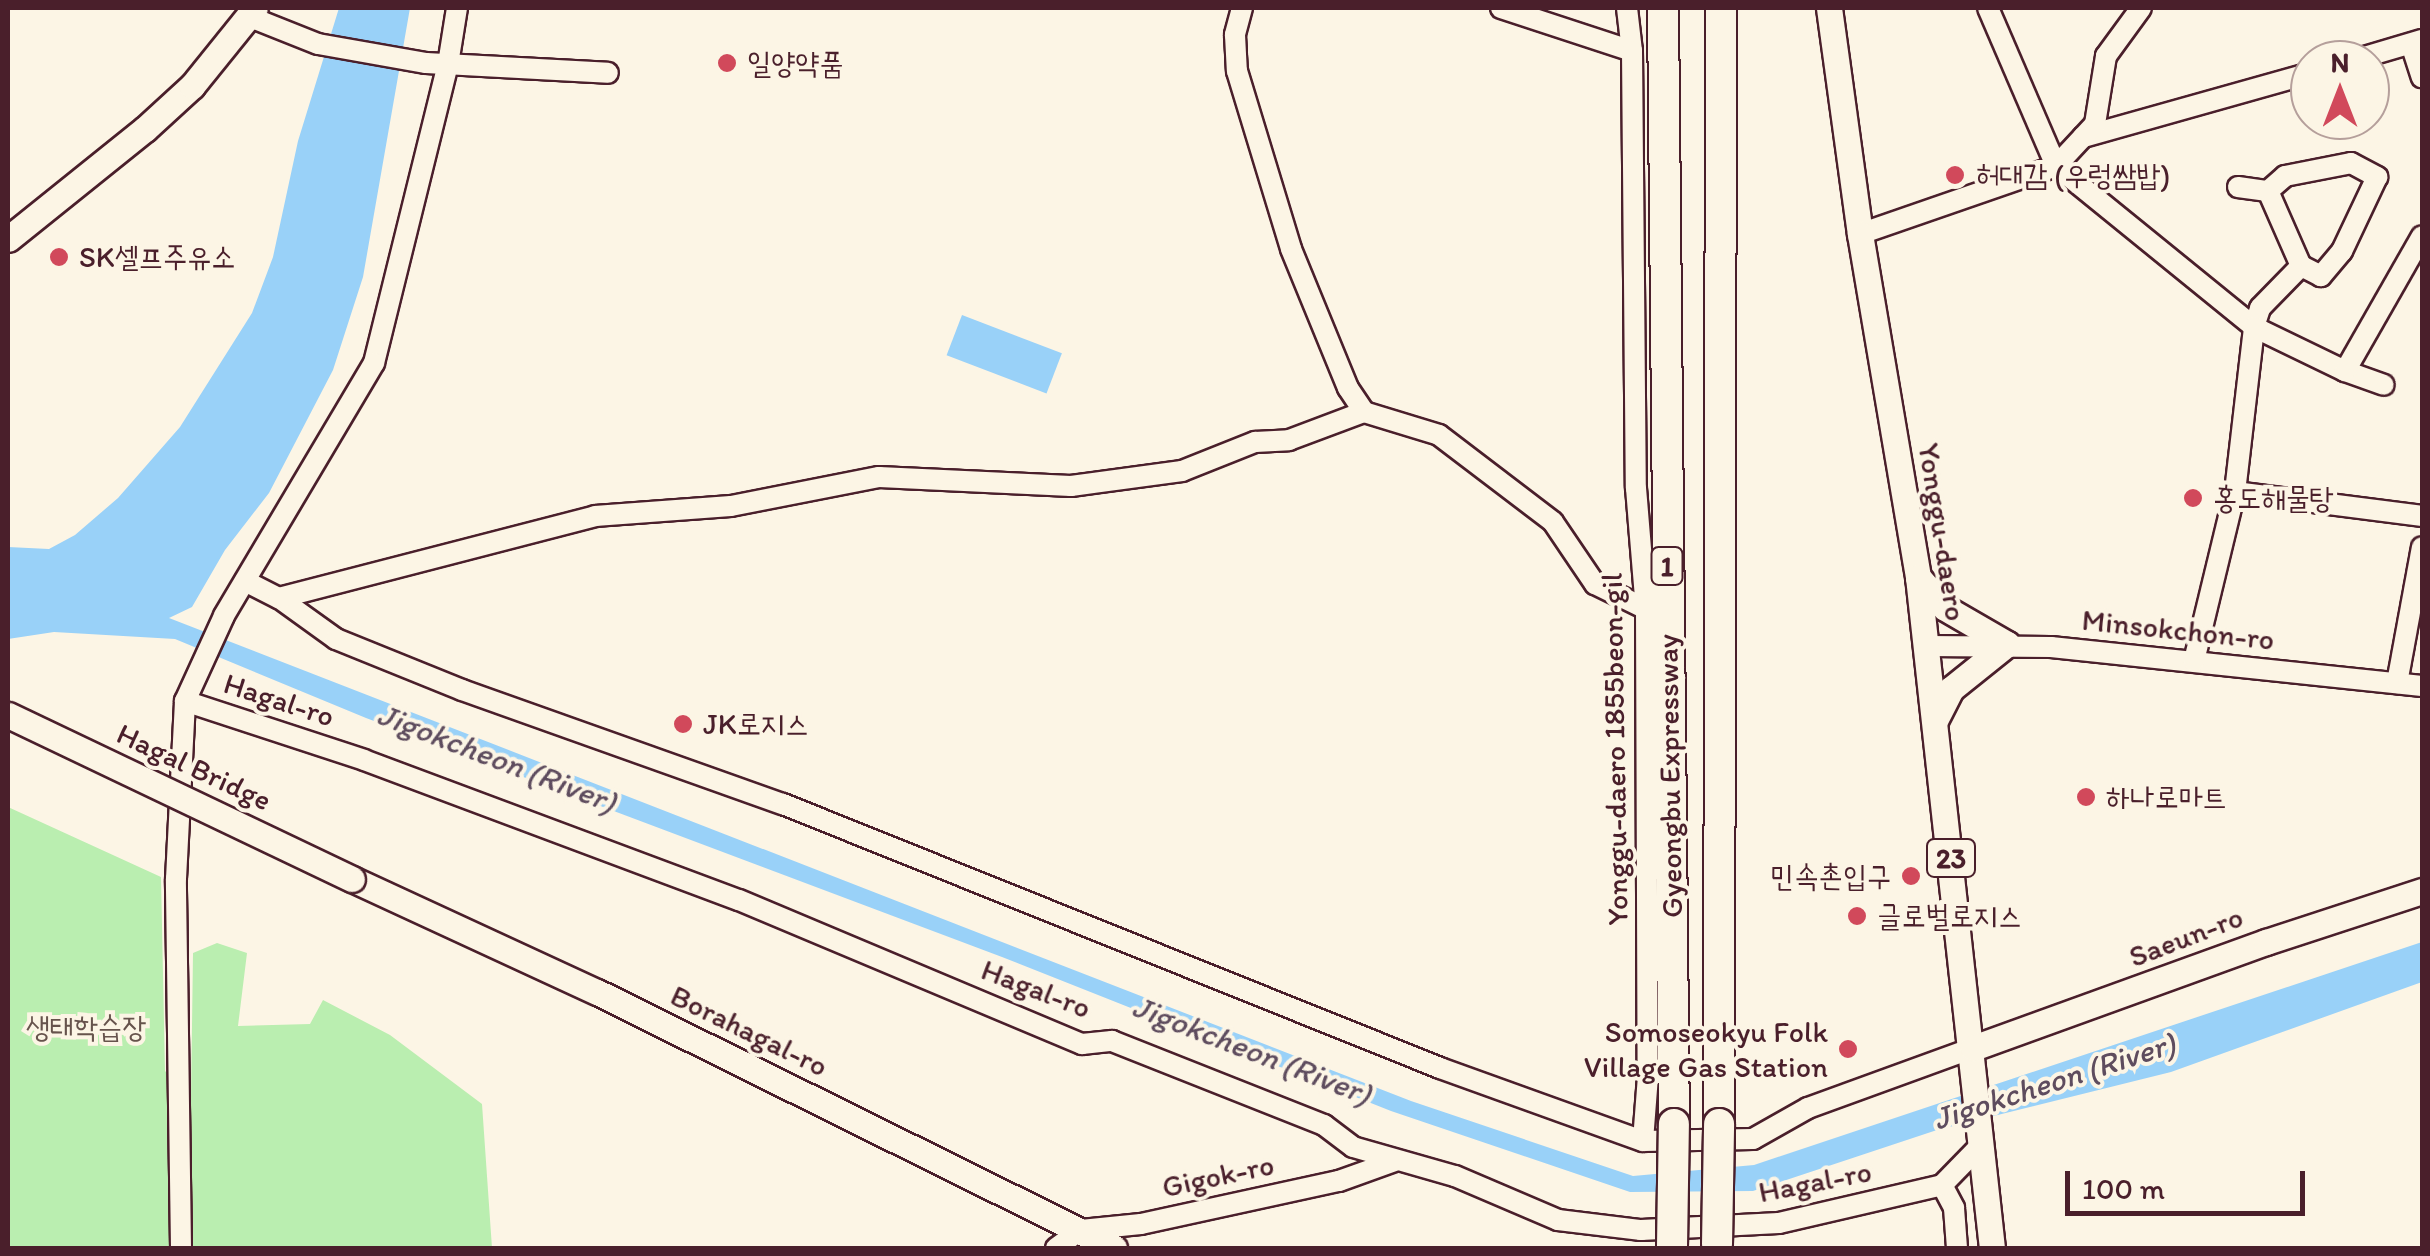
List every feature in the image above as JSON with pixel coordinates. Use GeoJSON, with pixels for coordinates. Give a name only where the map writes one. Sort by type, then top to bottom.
{"type":"FeatureCollection","features":[{"type":"Feature","properties":{"kind":"highway","name":"Gyeongbu Expressway"},"geometry":{"type":"LineString","coordinates":[[1662,8],[1672,1247]]}},
{"type":"Feature","properties":{"kind":"highway","name":"Gyeongbu Expressway"},"geometry":{"type":"LineString","coordinates":[[1718,1246],[1721,8]]}},
{"type":"Feature","properties":{"kind":"main road","name":"Yonggu-daero"},"geometry":{"type":"LineString","coordinates":[[1829,8],[1860,234],[1918,578],[1973,1059]]}},
{"type":"Feature","properties":{"kind":"main road"},"geometry":{"type":"LineString","coordinates":[[8,240],[146,129],[192,86],[253,12]]}},
{"type":"Feature","properties":{"kind":"main road"},"geometry":{"type":"LineString","coordinates":[[1918,578],[1945,608],[2007,644],[1951,689],[1936,719]]}},
{"type":"Feature","properties":{"kind":"main road","name":"Hagal Bridge"},"geometry":{"type":"LineString","coordinates":[[8,716],[352,879]]}},
{"type":"Feature","properties":{"kind":"main road","name":"Borahagal-ro"},"geometry":{"type":"LineString","coordinates":[[352,879],[597,992],[1114,1248]]}},
{"type":"Feature","properties":{"kind":"main road","name":"Saeun-ro"},"geometry":{"type":"LineString","coordinates":[[1973,1059],[2266,942],[2422,891]]}},
{"type":"Feature","properties":{"kind":"main road","name":"23"},"geometry":{"type":"LineString","coordinates":[[1973,1059],[1992,1248]]}},
{"type":"Feature","properties":{"kind":"street"},"geometry":{"type":"LineString","coordinates":[[180,1248],[176,879],[186,699],[224,616],[374,362],[457,8]]}},
{"type":"Feature","properties":{"kind":"street"},"geometry":{"type":"LineString","coordinates":[[1242,8],[1235,35],[1237,70],[1291,249],[1348,388],[1364,412]]}},
{"type":"Feature","properties":{"kind":"street"},"geometry":{"type":"LineString","coordinates":[[1502,8],[1632,50]]}},
{"type":"Feature","properties":{"kind":"street","name":"Yonggu-daero 1855beon-gil"},"geometry":{"type":"LineString","coordinates":[[1627,8],[1632,50],[1636,488],[1646,609],[1648,1076],[1643,1141]]}},
{"type":"Feature","properties":{"kind":"street"},"geometry":{"type":"LineString","coordinates":[[1988,8],[2056,166],[2254,327],[2346,371],[2384,384]]}},
{"type":"Feature","properties":{"kind":"street"},"geometry":{"type":"LineString","coordinates":[[1860,234],[2056,166],[2095,124],[2106,56],[2141,8]]}},
{"type":"Feature","properties":{"kind":"street"},"geometry":{"type":"LineString","coordinates":[[253,12],[318,44],[446,64],[608,74]]}},
{"type":"Feature","properties":{"kind":"street"},"geometry":{"type":"LineString","coordinates":[[2390,50],[2417,42],[2422,77]]}},
{"type":"Feature","properties":{"kind":"street"},"geometry":{"type":"LineString","coordinates":[[2081,138],[2290,78]]}},
{"type":"Feature","properties":{"kind":"street"},"geometry":{"type":"LineString","coordinates":[[2238,188],[2268,191],[2285,176],[2351,163],[2380,170],[2342,251],[2321,276],[2301,266],[2268,191]]}},
{"type":"Feature","properties":{"kind":"street"},"geometry":{"type":"LineString","coordinates":[[2346,371],[2422,234]]}},
{"type":"Feature","properties":{"kind":"street"},"geometry":{"type":"LineString","coordinates":[[2194,662],[2234,492],[2254,327],[2260,308],[2301,266]]}},
{"type":"Feature","properties":{"kind":"street"},"geometry":{"type":"LineString","coordinates":[[280,598],[595,516],[732,506],[891,476],[1071,486],[1182,472],[1255,442],[1289,440],[1364,412],[1439,435],[1553,522],[1595,584],[1646,609]]}},
{"type":"Feature","properties":{"kind":"street"},"geometry":{"type":"LineString","coordinates":[[2234,492],[2422,516]]}},
{"type":"Feature","properties":{"kind":"street"},"geometry":{"type":"LineString","coordinates":[[2397,683],[2422,547]]}},
{"type":"Feature","properties":{"kind":"street"},"geometry":{"type":"LineString","coordinates":[[245,581],[280,598],[336,639],[408,668],[783,804],[1440,1068],[1643,1141],[1753,1138],[1808,1108],[1973,1059]]}},
{"type":"Feature","properties":{"kind":"street","name":"Minsokchon-ro"},"geometry":{"type":"LineString","coordinates":[[1927,646],[2007,644],[2422,686]]}},
{"type":"Feature","properties":{"kind":"street","name":"Hagal-ro"},"geometry":{"type":"LineString","coordinates":[[186,699],[364,760],[739,900],[1082,1044],[1112,1041],[1324,1124],[1352,1147],[1455,1176],[1558,1220],[1641,1239],[1805,1221],[1942,1185]]}},
{"type":"Feature","properties":{"kind":"street"},"geometry":{"type":"LineString","coordinates":[[1956,1248],[1954,1208],[1942,1185],[1982,1155]]}},
{"type":"Feature","properties":{"kind":"street","name":"Gigok-ro"},"geometry":{"type":"LineString","coordinates":[[1056,1248],[1082,1230],[1141,1224],[1338,1181],[1395,1161]]}},
{"type":"Feature","properties":{"kind":"green space","name":"생태학습장"},"geometry":{"type":"Polygon","coordinates":[[[8,807],[161,877],[165,1071],[191,1098],[193,953],[217,943],[247,953],[238,1026],[310,1024],[323,1000],[390,1035],[482,1104],[492,1248],[8,1248],[8,807]]]}},
{"type":"Feature","properties":{"kind":"water","name":"Jigokcheon (River)"},"geometry":{"type":"Polygon","coordinates":[[[339,8],[410,8],[363,277],[333,370],[269,493],[225,550],[192,607],[169,618],[1411,1101],[1633,1176],[1754,1165],[2422,942],[2422,982],[2171,1072],[1937,1130],[1753,1191],[1630,1192],[1391,1111],[1002,957],[366,718],[175,639],[54,632],[8,639],[8,547],[49,549],[75,535],[118,498],[180,427],[252,313],[273,257],[298,141],[339,8]]]}},
{"type":"Feature","properties":{"kind":"water"},"geometry":{"type":"Polygon","coordinates":[[[962,315],[1062,353],[1046,393],[947,355],[962,315]]]}},
{"type":"Feature","properties":{"kind":"place","name":"일양약품"},"geometry":{"type":"Point","coordinates":[727,63]}},
{"type":"Feature","properties":{"kind":"place","name":"허대감 (우렁쌈밥)"},"geometry":{"type":"Point","coordinates":[1955,175]}},
{"type":"Feature","properties":{"kind":"place","name":"SK셀프주유소"},"geometry":{"type":"Point","coordinates":[59,257]}},
{"type":"Feature","properties":{"kind":"place","name":"홍도해물탕"},"geometry":{"type":"Point","coordinates":[2193,498]}},
{"type":"Feature","properties":{"kind":"place","name":"JK로지스"},"geometry":{"type":"Point","coordinates":[683,724]}},
{"type":"Feature","properties":{"kind":"place","name":"하나로마트"},"geometry":{"type":"Point","coordinates":[2086,797]}},
{"type":"Feature","properties":{"kind":"place","name":"민속촌입구"},"geometry":{"type":"Point","coordinates":[1911,876]}},
{"type":"Feature","properties":{"kind":"place","name":"글로벌로지스"},"geometry":{"type":"Point","coordinates":[1857,916]}},
{"type":"Feature","properties":{"kind":"place","name":"Somoseokyu Folk Village Gas Station"},"geometry":{"type":"Point","coordinates":[1848,1049]}}]}
